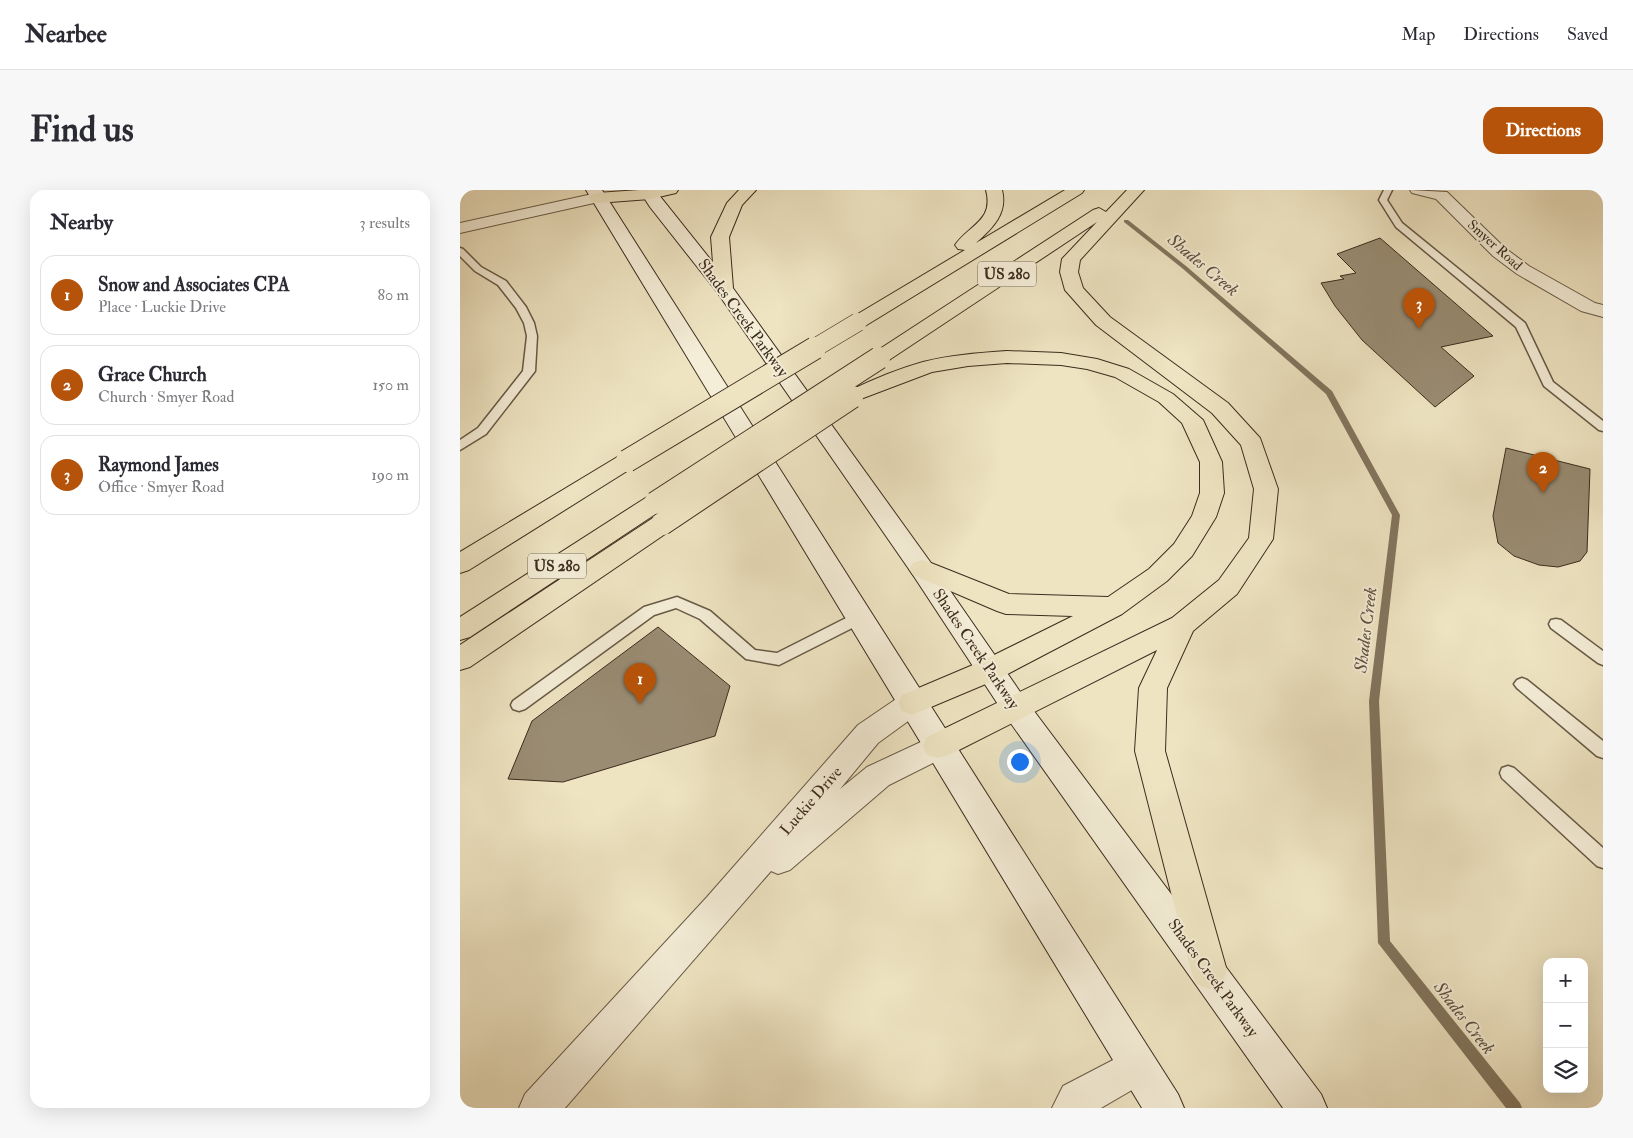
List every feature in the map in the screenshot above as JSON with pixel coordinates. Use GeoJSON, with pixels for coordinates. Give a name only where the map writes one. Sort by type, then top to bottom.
{"type":"FeatureCollection","features":[{"type":"Feature","properties":{"kind":"highway"},"geometry":{"type":"LineString","coordinates":[[603,193],[670,190]]}},
{"type":"Feature","properties":{"kind":"highway"},"geometry":{"type":"LineString","coordinates":[[724,288],[720,238],[735,203],[748,190]]}},
{"type":"Feature","properties":{"kind":"highway"},"geometry":{"type":"LineString","coordinates":[[918,284],[988,222],[997,206],[994,190]]}},
{"type":"Feature","properties":{"kind":"highway","name":"US 280"},"geometry":{"type":"LineString","coordinates":[[460,564],[918,284],[1076,190]]}},
{"type":"Feature","properties":{"kind":"highway"},"geometry":{"type":"LineString","coordinates":[[938,746],[1182,625],[1228,587],[1261,538],[1266,489],[1252,443],[1220,408],[1103,321],[1074,290],[1069,272],[1071,259],[1135,190]]}},
{"type":"Feature","properties":{"kind":"highway","name":"US 280"},"geometry":{"type":"LineString","coordinates":[[460,630],[659,513],[879,358],[1135,190]]}},
{"type":"Feature","properties":{"kind":"highway"},"geometry":{"type":"LineString","coordinates":[[460,659],[659,513],[858,394],[892,378],[928,367],[1007,357],[1061,359],[1090,363],[1122,374],[1166,398],[1192,420],[1211,462],[1212,493],[1204,518],[1183,550],[1158,575],[1113,607],[990,670],[912,703]]}},
{"type":"Feature","properties":{"kind":"highway"},"geometry":{"type":"LineString","coordinates":[[922,569],[1006,604],[1113,607]]}},
{"type":"Feature","properties":{"kind":"highway"},"geometry":{"type":"LineString","coordinates":[[1182,625],[1153,688],[1150,751],[1209,971]]}},
{"type":"Feature","properties":{"kind":"main road","name":"Smyer Road"},"geometry":{"type":"LineString","coordinates":[[1418,190],[1441,195],[1499,252],[1523,270],[1588,306],[1603,311]]}},
{"type":"Feature","properties":{"kind":"main road","name":"Shades Creek Parkway"},"geometry":{"type":"LineString","coordinates":[[648,192],[724,288],[922,569],[1015,707],[1307,1108]]}},
{"type":"Feature","properties":{"kind":"main road"},"geometry":{"type":"LineString","coordinates":[[460,228],[603,193],[858,618],[1164,1108]]}},
{"type":"Feature","properties":{"kind":"main road","name":"Luckie Drive"},"geometry":{"type":"LineString","coordinates":[[539,1108],[719,908],[868,734],[912,703]]}},
{"type":"Feature","properties":{"kind":"main road","name":"Luckie Drive"},"geometry":{"type":"LineString","coordinates":[[719,908],[878,776],[938,746]]}},
{"type":"Feature","properties":{"kind":"main road"},"geometry":{"type":"LineString","coordinates":[[1072,1108],[1077,1100],[1138,1066]]}},
{"type":"Feature","properties":{"kind":"lane"},"geometry":{"type":"LineString","coordinates":[[1388,190],[1383,200],[1399,225],[1521,325],[1548,384],[1603,427]]}},
{"type":"Feature","properties":{"kind":"lane"},"geometry":{"type":"LineString","coordinates":[[460,251],[478,269],[502,283],[520,307],[529,323],[532,336],[530,371],[482,431],[460,446]]}},
{"type":"Feature","properties":{"kind":"lane"},"geometry":{"type":"LineString","coordinates":[[519,705],[649,611],[677,602],[705,616],[751,655],[779,659],[858,618]]}},
{"type":"Feature","properties":{"kind":"lane"},"geometry":{"type":"LineString","coordinates":[[1556,624],[1603,659]]}},
{"type":"Feature","properties":{"kind":"lane"},"geometry":{"type":"LineString","coordinates":[[1522,684],[1603,751]]}},
{"type":"Feature","properties":{"kind":"lane"},"geometry":{"type":"LineString","coordinates":[[1508,773],[1603,860]]}},
{"type":"Feature","properties":{"kind":"building"},"geometry":{"type":"Polygon","coordinates":[[[1380,238],[1493,336],[1441,347],[1474,376],[1435,407],[1362,340],[1335,306],[1321,283],[1344,279],[1340,276],[1356,273],[1337,254],[1380,238]]]}},
{"type":"Feature","properties":{"kind":"building"},"geometry":{"type":"Polygon","coordinates":[[[1506,448],[1590,469],[1587,552],[1580,561],[1558,567],[1539,565],[1514,556],[1498,543],[1493,516],[1506,448]]]}},
{"type":"Feature","properties":{"kind":"building"},"geometry":{"type":"Polygon","coordinates":[[[658,627],[730,686],[715,736],[563,782],[508,779],[532,721],[658,627]]]}},
{"type":"Feature","properties":{"kind":"waterway","name":"Shades Creek"},"geometry":{"type":"LineString","coordinates":[[1126,221],[1184,267],[1329,393],[1396,515],[1374,701],[1384,943],[1515,1108]]}},
{"type":"Feature","properties":{"kind":"place","name":"Raymond James"},"geometry":{"type":"Point","coordinates":[1419,329]}},
{"type":"Feature","properties":{"kind":"place","name":"Grace Church"},"geometry":{"type":"Point","coordinates":[1543,493]}},
{"type":"Feature","properties":{"kind":"place","name":"Snow and Associates CPA"},"geometry":{"type":"Point","coordinates":[640,704]}}]}
